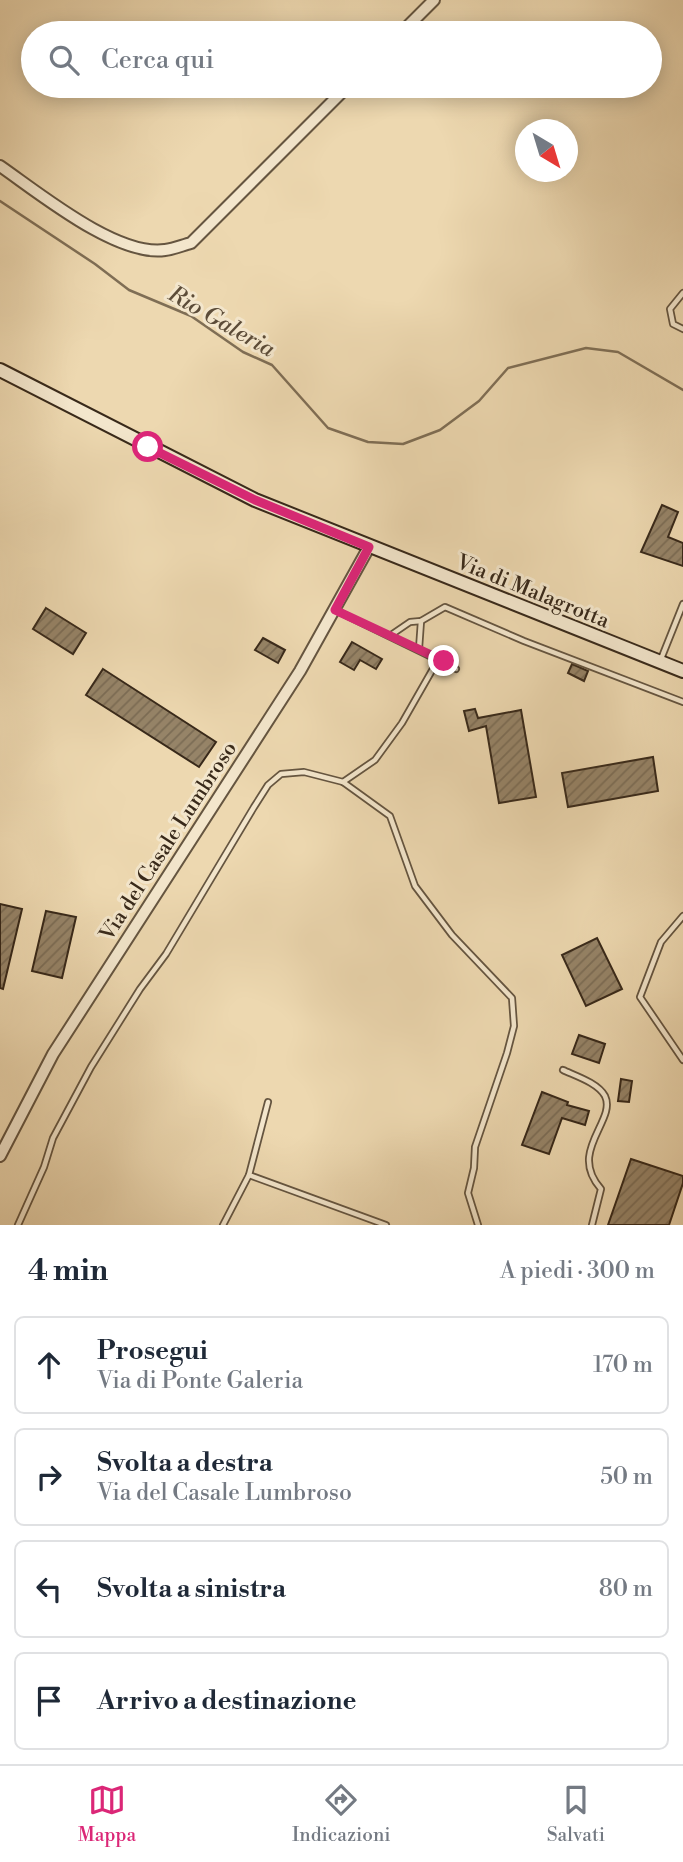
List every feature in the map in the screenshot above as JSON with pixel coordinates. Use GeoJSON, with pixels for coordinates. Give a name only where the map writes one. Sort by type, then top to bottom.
{"type":"FeatureCollection","features":[{"type":"Feature","properties":{"kind":"main road","name":"Via di Malagrotta"},"geometry":{"type":"LineString","coordinates":[[0,370],[255,500],[683,671]]}},
{"type":"Feature","properties":{"kind":"street"},"geometry":{"type":"LineString","coordinates":[[413,21],[434,0]]}},
{"type":"Feature","properties":{"kind":"street"},"geometry":{"type":"LineString","coordinates":[[0,166],[108,237],[131,247],[163,251],[191,243],[336,98]]}},
{"type":"Feature","properties":{"kind":"street","name":"Via del Casale Lumbroso"},"geometry":{"type":"LineString","coordinates":[[0,1156],[53,1054],[294,681],[369,547]]}},
{"type":"Feature","properties":{"kind":"lane"},"geometry":{"type":"LineString","coordinates":[[683,293],[670,309],[673,324],[683,329]]}},
{"type":"Feature","properties":{"kind":"lane"},"geometry":{"type":"LineString","coordinates":[[660,662],[683,604]]}},
{"type":"Feature","properties":{"kind":"lane"},"geometry":{"type":"LineString","coordinates":[[391,635],[410,622],[421,621],[445,607],[524,641],[683,702]]}},
{"type":"Feature","properties":{"kind":"lane"},"geometry":{"type":"LineString","coordinates":[[335,610],[456,669]]}},
{"type":"Feature","properties":{"kind":"lane"},"geometry":{"type":"LineString","coordinates":[[419,649],[421,621]]}},
{"type":"Feature","properties":{"kind":"lane"},"geometry":{"type":"LineString","coordinates":[[343,782],[375,760],[402,723],[438,660]]}},
{"type":"Feature","properties":{"kind":"lane"},"geometry":{"type":"LineString","coordinates":[[18,1225],[44,1167],[53,1138],[91,1067],[140,989],[166,954],[268,785],[281,774],[304,772],[343,782],[390,816],[415,886],[452,935],[512,998],[514,1026],[508,1053],[475,1147],[474,1168],[468,1193],[478,1225]]}},
{"type":"Feature","properties":{"kind":"lane"},"geometry":{"type":"LineString","coordinates":[[683,916],[661,942],[640,997],[683,1060]]}},
{"type":"Feature","properties":{"kind":"lane"},"geometry":{"type":"LineString","coordinates":[[563,1070],[592,1084],[604,1095],[607,1105],[587,1163],[592,1179],[601,1189],[592,1225]]}},
{"type":"Feature","properties":{"kind":"lane"},"geometry":{"type":"LineString","coordinates":[[223,1225],[249,1175],[268,1102]]}},
{"type":"Feature","properties":{"kind":"lane"},"geometry":{"type":"LineString","coordinates":[[249,1175],[386,1225]]}},
{"type":"Feature","properties":{"kind":"building"},"geometry":{"type":"Polygon","coordinates":[[[662,505],[678,512],[668,537],[683,543],[683,566],[641,552],[662,505]]]}},
{"type":"Feature","properties":{"kind":"building"},"geometry":{"type":"Polygon","coordinates":[[[46,608],[86,633],[73,654],[33,629],[46,608]]]}},
{"type":"Feature","properties":{"kind":"building"},"geometry":{"type":"Polygon","coordinates":[[[263,638],[285,650],[278,663],[255,650],[263,638]]]}},
{"type":"Feature","properties":{"kind":"building"},"geometry":{"type":"Polygon","coordinates":[[[352,642],[382,659],[376,669],[360,660],[354,670],[340,662],[352,642]]]}},
{"type":"Feature","properties":{"kind":"building"},"geometry":{"type":"Polygon","coordinates":[[[572,664],[588,671],[584,681],[568,673],[572,664]]]}},
{"type":"Feature","properties":{"kind":"building"},"geometry":{"type":"Polygon","coordinates":[[[103,669],[216,742],[199,767],[86,695],[103,669]]]}},
{"type":"Feature","properties":{"kind":"building"},"geometry":{"type":"Polygon","coordinates":[[[475,709],[478,718],[521,710],[536,797],[499,803],[486,726],[469,731],[464,711],[475,709]]]}},
{"type":"Feature","properties":{"kind":"building"},"geometry":{"type":"Polygon","coordinates":[[[653,757],[658,791],[568,807],[562,773],[653,757]]]}},
{"type":"Feature","properties":{"kind":"building"},"geometry":{"type":"Polygon","coordinates":[[[0,904],[22,909],[3,989],[0,988],[0,904]]]}},
{"type":"Feature","properties":{"kind":"building"},"geometry":{"type":"Polygon","coordinates":[[[46,911],[76,917],[62,978],[32,971],[46,911]]]}},
{"type":"Feature","properties":{"kind":"building"},"geometry":{"type":"Polygon","coordinates":[[[597,938],[622,989],[586,1006],[562,955],[597,938]]]}},
{"type":"Feature","properties":{"kind":"building"},"geometry":{"type":"Polygon","coordinates":[[[579,1035],[605,1044],[599,1063],[572,1054],[579,1035]]]}},
{"type":"Feature","properties":{"kind":"building"},"geometry":{"type":"Polygon","coordinates":[[[621,1079],[632,1081],[629,1102],[618,1101],[621,1079]]]}},
{"type":"Feature","properties":{"kind":"building"},"geometry":{"type":"Polygon","coordinates":[[[542,1092],[568,1102],[567,1105],[589,1111],[585,1125],[562,1118],[549,1154],[522,1145],[542,1092]]]}},
{"type":"Feature","properties":{"kind":"building"},"geometry":{"type":"Polygon","coordinates":[[[631,1159],[683,1176],[669,1225],[608,1225],[631,1159]]]}},
{"type":"Feature","properties":{"kind":"waterway","name":"Rio Galeria"},"geometry":{"type":"LineString","coordinates":[[0,201],[129,290],[191,316],[243,352],[272,365],[328,428],[368,442],[403,444],[440,430],[479,401],[508,368],[586,348],[618,352],[683,390]]}},
{"type":"Feature","properties":{"kind":"route"},"geometry":{"type":"LineString","coordinates":[[148,447],[255,500],[369,547],[335,610],[444,661]]}}]}
